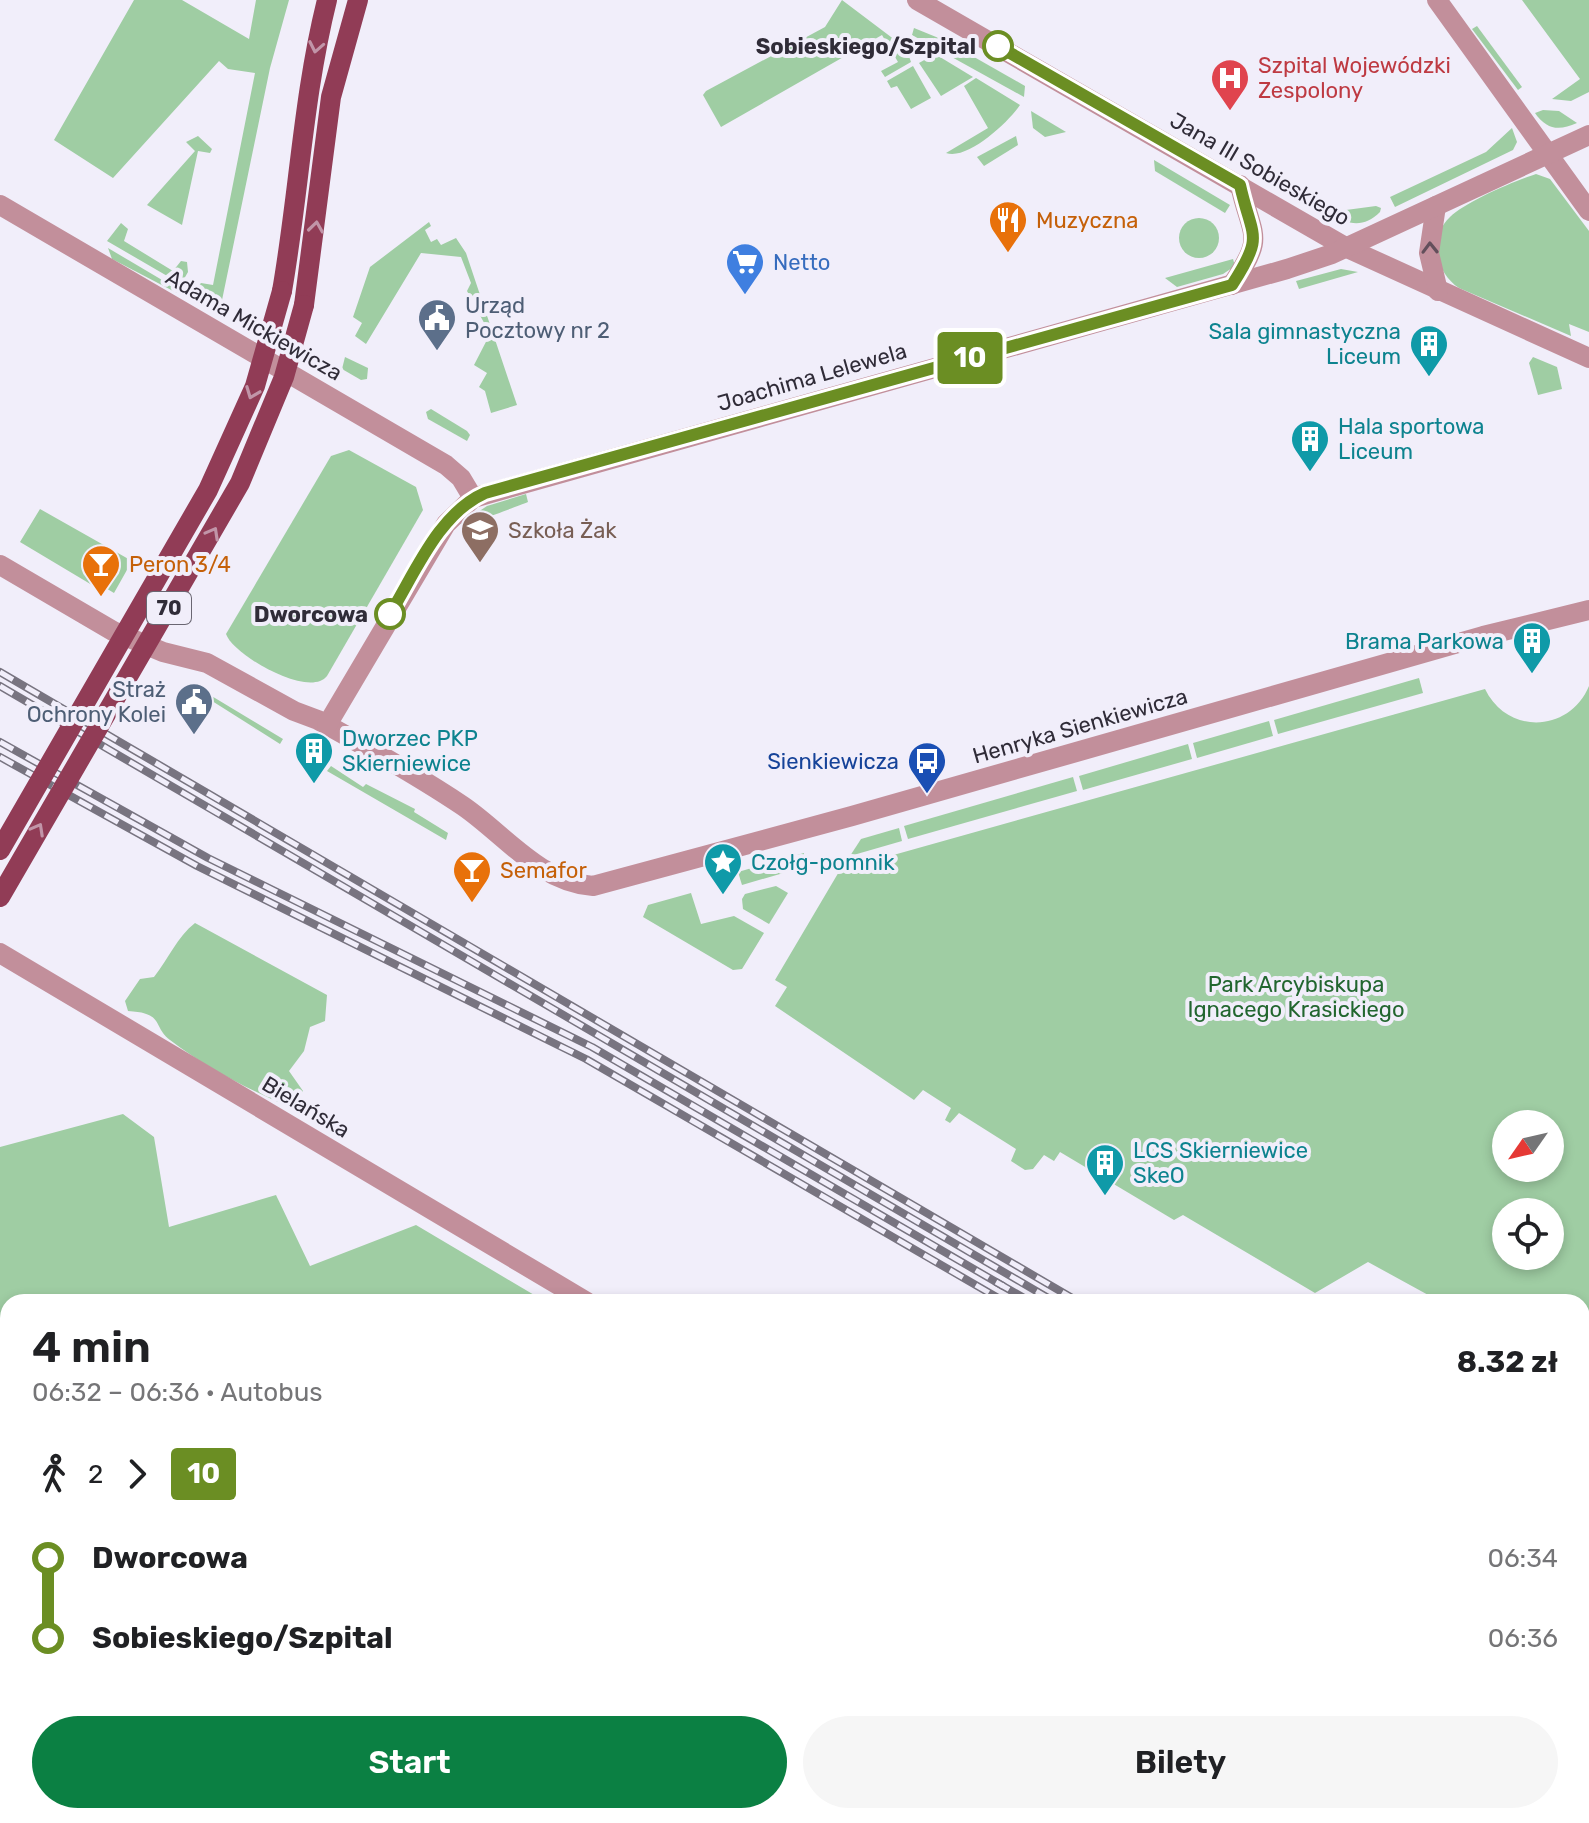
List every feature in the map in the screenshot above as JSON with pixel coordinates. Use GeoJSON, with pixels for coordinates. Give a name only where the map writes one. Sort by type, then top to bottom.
{"type":"FeatureCollection","features":[{"type":"Feature","properties":{"kind":"main road","name":"70"},"geometry":{"type":"LineString","coordinates":[[0,850],[208,490],[255,386],[282,291],[294,221],[306,95],[327,0]]}},
{"type":"Feature","properties":{"kind":"main road","name":"70"},"geometry":{"type":"LineString","coordinates":[[0,897],[240,483],[284,377],[304,305],[331,97],[358,0]]}},
{"type":"Feature","properties":{"kind":"street","name":"Jana III Sobieskiego"},"geometry":{"type":"LineString","coordinates":[[917,0],[1347,248],[1589,358]]}},
{"type":"Feature","properties":{"kind":"street"},"geometry":{"type":"LineString","coordinates":[[1437,0],[1589,211]]}},
{"type":"Feature","properties":{"kind":"street","name":"Joachima Lelewela"},"geometry":{"type":"LineString","coordinates":[[473,498],[1232,285],[1347,248],[1589,135]]}},
{"type":"Feature","properties":{"kind":"street"},"geometry":{"type":"LineString","coordinates":[[1232,285],[1254,247],[1255,233],[1240,185]]}},
{"type":"Feature","properties":{"kind":"street","name":"Adama Mickiewicza"},"geometry":{"type":"LineString","coordinates":[[0,205],[446,465],[461,478],[473,498]]}},
{"type":"Feature","properties":{"kind":"street"},"geometry":{"type":"LineString","coordinates":[[1436,206],[1429,253],[1438,291]]}},
{"type":"Feature","properties":{"kind":"street"},"geometry":{"type":"LineString","coordinates":[[0,565],[113,631],[163,652],[207,663],[294,711],[327,725],[450,518],[473,498]]}},
{"type":"Feature","properties":{"kind":"street","name":"Henryka Sienkiewicza"},"geometry":{"type":"LineString","coordinates":[[327,725],[464,807],[505,843],[552,873],[584,885],[610,884],[1483,636],[1589,610]]}},
{"type":"Feature","properties":{"kind":"street","name":"Bielańska"},"geometry":{"type":"LineString","coordinates":[[0,953],[574,1294]]}},
{"type":"Feature","properties":{"kind":"green space"},"geometry":{"type":"Polygon","coordinates":[[[134,0],[182,0],[249,39],[256,0],[289,0],[270,68],[221,305],[194,291],[201,283],[213,285],[255,73],[228,69],[219,61],[113,178],[54,140],[134,0]]]}},
{"type":"Feature","properties":{"kind":"green space"},"geometry":{"type":"Polygon","coordinates":[[[842,0],[891,37],[904,42],[911,62],[885,77],[881,71],[898,62],[882,35],[721,127],[703,95],[706,91],[825,27],[842,0]]]}},
{"type":"Feature","properties":{"kind":"green space"},"geometry":{"type":"Polygon","coordinates":[[[1522,0],[1589,0],[1589,92],[1571,101],[1552,99],[1580,79],[1522,0]]]}},
{"type":"Feature","properties":{"kind":"green space"},"geometry":{"type":"Polygon","coordinates":[[[1477,26],[1522,87],[1518,90],[1472,29],[1477,26]]]}},
{"type":"Feature","properties":{"kind":"green space"},"geometry":{"type":"Polygon","coordinates":[[[914,28],[946,41],[1025,86],[1024,97],[912,35],[914,28]]]}},
{"type":"Feature","properties":{"kind":"green space"},"geometry":{"type":"Polygon","coordinates":[[[935,54],[973,77],[941,96],[919,63],[935,54]]]}},
{"type":"Feature","properties":{"kind":"green space"},"geometry":{"type":"Polygon","coordinates":[[[913,66],[931,98],[911,109],[897,86],[891,88],[887,81],[913,66]]]}},
{"type":"Feature","properties":{"kind":"green space"},"geometry":{"type":"Polygon","coordinates":[[[976,78],[1020,105],[1007,121],[976,146],[955,154],[946,153],[988,128],[964,86],[976,78]]]}},
{"type":"Feature","properties":{"kind":"green space"},"geometry":{"type":"Polygon","coordinates":[[[1031,111],[1066,132],[1045,137],[1033,128],[1031,111]]]}},
{"type":"Feature","properties":{"kind":"green space"},"geometry":{"type":"Polygon","coordinates":[[[1559,111],[1577,123],[1559,128],[1549,126],[1535,113],[1559,111]]]}},
{"type":"Feature","properties":{"kind":"green space"},"geometry":{"type":"Polygon","coordinates":[[[1512,128],[1517,142],[1513,150],[1395,207],[1390,197],[1486,152],[1512,128]]]}},
{"type":"Feature","properties":{"kind":"green space"},"geometry":{"type":"Polygon","coordinates":[[[198,136],[212,149],[210,153],[198,151],[182,225],[147,205],[195,151],[186,142],[198,136]]]}},
{"type":"Feature","properties":{"kind":"green space"},"geometry":{"type":"Polygon","coordinates":[[[1016,136],[1018,145],[984,166],[977,157],[1016,136]]]}},
{"type":"Feature","properties":{"kind":"green space"},"geometry":{"type":"Polygon","coordinates":[[[1154,160],[1230,205],[1225,213],[1155,171],[1154,160]]]}},
{"type":"Feature","properties":{"kind":"green space"},"geometry":{"type":"Polygon","coordinates":[[[1536,174],[1550,179],[1589,231],[1589,332],[1569,324],[1571,336],[1459,288],[1451,282],[1440,264],[1439,235],[1450,217],[1478,199],[1536,174]]]}},
{"type":"Feature","properties":{"kind":"green space"},"geometry":{"type":"Polygon","coordinates":[[[1381,208],[1380,212],[1362,223],[1343,220],[1331,212],[1381,208]]]}},
{"type":"Feature","properties":{"kind":"green space"},"geometry":{"type":"Polygon","coordinates":[[[1199,218],[1213,224],[1219,238],[1213,252],[1199,258],[1185,252],[1179,238],[1185,224],[1199,218]]]}},
{"type":"Feature","properties":{"kind":"green space"},"geometry":{"type":"Polygon","coordinates":[[[429,222],[431,226],[425,230],[431,242],[437,239],[441,245],[456,238],[466,253],[517,405],[491,413],[485,391],[479,387],[487,373],[474,365],[490,334],[467,291],[471,283],[461,257],[421,253],[366,344],[355,336],[362,323],[353,317],[370,267],[429,222]]]}},
{"type":"Feature","properties":{"kind":"green space"},"geometry":{"type":"Polygon","coordinates":[[[121,223],[128,229],[124,241],[173,271],[181,261],[187,262],[188,272],[181,284],[107,241],[121,223]]]}},
{"type":"Feature","properties":{"kind":"green space"},"geometry":{"type":"Polygon","coordinates":[[[108,248],[179,290],[177,293],[112,259],[108,248]]]}},
{"type":"Feature","properties":{"kind":"green space"},"geometry":{"type":"Polygon","coordinates":[[[1233,259],[1235,266],[1223,274],[1177,287],[1165,278],[1233,259]]]}},
{"type":"Feature","properties":{"kind":"green space"},"geometry":{"type":"Polygon","coordinates":[[[1341,269],[1358,272],[1299,289],[1296,281],[1341,269]]]}},
{"type":"Feature","properties":{"kind":"green space"},"geometry":{"type":"Polygon","coordinates":[[[345,357],[368,368],[367,379],[361,380],[342,369],[345,357]]]}},
{"type":"Feature","properties":{"kind":"green space"},"geometry":{"type":"Polygon","coordinates":[[[1533,357],[1557,367],[1562,389],[1538,395],[1529,363],[1533,357]]]}},
{"type":"Feature","properties":{"kind":"green space"},"geometry":{"type":"Polygon","coordinates":[[[431,409],[467,431],[470,435],[467,441],[428,419],[426,412],[431,409]]]}},
{"type":"Feature","properties":{"kind":"green space"},"geometry":{"type":"Polygon","coordinates":[[[349,450],[416,487],[423,510],[327,676],[318,682],[305,682],[272,672],[256,663],[242,653],[226,634],[331,456],[349,450]]]}},
{"type":"Feature","properties":{"kind":"green space"},"geometry":{"type":"Polygon","coordinates":[[[526,494],[528,502],[460,524],[487,506],[526,494]]]}},
{"type":"Feature","properties":{"kind":"green space"},"geometry":{"type":"Polygon","coordinates":[[[40,509],[132,561],[114,593],[99,584],[97,588],[20,542],[40,509]]]}},
{"type":"Feature","properties":{"kind":"green space"},"geometry":{"type":"Polygon","coordinates":[[[1419,678],[1423,693],[1278,734],[1274,720],[1419,678]]]}},
{"type":"Feature","properties":{"kind":"green space","name":"Park Arcybiskupa Ignacego Krasickiego"},"geometry":{"type":"Polygon","coordinates":[[[1589,686],[1589,1294],[1426,1294],[1368,1262],[1315,1293],[1183,1215],[1174,1220],[1060,1152],[1054,1161],[1044,1155],[1033,1169],[1025,1170],[1011,1161],[1016,1149],[959,1113],[950,1123],[945,1120],[951,1108],[923,1090],[914,1100],[775,1006],[787,987],[775,980],[840,870],[1485,689],[1495,704],[1508,715],[1523,721],[1554,720],[1580,701],[1589,686]]]}},
{"type":"Feature","properties":{"kind":"green space"},"geometry":{"type":"Polygon","coordinates":[[[200,689],[283,739],[280,744],[201,694],[191,711],[187,709],[200,689]]]}},
{"type":"Feature","properties":{"kind":"green space"},"geometry":{"type":"Polygon","coordinates":[[[1269,721],[1273,736],[1197,758],[1193,743],[1269,721]]]}},
{"type":"Feature","properties":{"kind":"green space"},"geometry":{"type":"Polygon","coordinates":[[[1188,744],[1192,759],[1083,790],[1079,776],[1188,744]]]}},
{"type":"Feature","properties":{"kind":"green space"},"geometry":{"type":"Polygon","coordinates":[[[331,766],[363,787],[366,784],[415,809],[414,812],[448,833],[446,840],[327,771],[331,766]]]}},
{"type":"Feature","properties":{"kind":"green space"},"geometry":{"type":"Polygon","coordinates":[[[1073,777],[1077,791],[908,839],[904,826],[1073,777]]]}},
{"type":"Feature","properties":{"kind":"green space"},"geometry":{"type":"Polygon","coordinates":[[[899,828],[902,841],[850,856],[861,839],[899,828]]]}},
{"type":"Feature","properties":{"kind":"green space"},"geometry":{"type":"Polygon","coordinates":[[[804,853],[804,867],[742,885],[738,872],[804,853]]]}},
{"type":"Feature","properties":{"kind":"green space"},"geometry":{"type":"Polygon","coordinates":[[[776,886],[788,893],[769,924],[743,909],[745,894],[776,886]]]}},
{"type":"Feature","properties":{"kind":"green space"},"geometry":{"type":"Polygon","coordinates":[[[691,893],[701,924],[734,916],[764,933],[742,969],[733,970],[643,917],[648,905],[691,893]]]}},
{"type":"Feature","properties":{"kind":"green space"},"geometry":{"type":"Polygon","coordinates":[[[195,923],[327,995],[325,1021],[310,1027],[304,1051],[289,1071],[303,1091],[290,1107],[198,1059],[170,1040],[148,1014],[128,1011],[125,1001],[140,979],[154,977],[178,941],[195,923]]]}},
{"type":"Feature","properties":{"kind":"green space"},"geometry":{"type":"Polygon","coordinates":[[[123,1114],[154,1137],[169,1227],[276,1195],[310,1266],[416,1225],[532,1294],[0,1294],[0,1147],[123,1114]]]}},
{"type":"Feature","properties":{"kind":"railway"},"geometry":{"type":"LineString","coordinates":[[0,672],[1065,1294]]}},
{"type":"Feature","properties":{"kind":"railway"},"geometry":{"type":"LineString","coordinates":[[0,686],[1041,1294]]}},
{"type":"Feature","properties":{"kind":"railway"},"geometry":{"type":"LineString","coordinates":[[0,742],[208,858],[592,1047],[1003,1286]]}},
{"type":"Feature","properties":{"kind":"railway"},"geometry":{"type":"LineString","coordinates":[[0,757],[197,866],[586,1059],[991,1294]]}},
{"type":"Feature","properties":{"kind":"railway"},"geometry":{"type":"LineString","coordinates":[[996,1282],[1017,1294]]}},
{"type":"Feature","properties":{"kind":"bus line","name":"10"},"geometry":{"type":"LineString","coordinates":[[390,614],[450,518],[464,503],[485,493],[1232,285],[1252,256],[1254,247],[1255,233],[1240,185],[998,46]]}},
{"type":"Feature","properties":{"kind":"place","name":"Sobieskiego/Szpital"},"geometry":{"type":"Point","coordinates":[998,46]}},
{"type":"Feature","properties":{"kind":"place","name":"Szpital Wojewódzki Zespolony"},"geometry":{"type":"Point","coordinates":[1230,112]}},
{"type":"Feature","properties":{"kind":"place","name":"Muzyczna"},"geometry":{"type":"Point","coordinates":[1008,254]}},
{"type":"Feature","properties":{"kind":"place","name":"Netto"},"geometry":{"type":"Point","coordinates":[745,296]}},
{"type":"Feature","properties":{"kind":"place","name":"Urząd Pocztowy nr 2"},"geometry":{"type":"Point","coordinates":[437,352]}},
{"type":"Feature","properties":{"kind":"place","name":"Sala gimnastyczna Liceum"},"geometry":{"type":"Point","coordinates":[1429,378]}},
{"type":"Feature","properties":{"kind":"place","name":"Hala sportowa Liceum"},"geometry":{"type":"Point","coordinates":[1310,473]}},
{"type":"Feature","properties":{"kind":"place","name":"Szkoła Żak"},"geometry":{"type":"Point","coordinates":[480,564]}},
{"type":"Feature","properties":{"kind":"place","name":"Peron 3/4"},"geometry":{"type":"Point","coordinates":[101,598]}},
{"type":"Feature","properties":{"kind":"place","name":"Dworcowa"},"geometry":{"type":"Point","coordinates":[390,614]}},
{"type":"Feature","properties":{"kind":"place","name":"Brama Parkowa"},"geometry":{"type":"Point","coordinates":[1532,675]}},
{"type":"Feature","properties":{"kind":"place","name":"Straż Ochrony Kolei"},"geometry":{"type":"Point","coordinates":[194,736]}},
{"type":"Feature","properties":{"kind":"place","name":"Dworzec PKP Skierniewice"},"geometry":{"type":"Point","coordinates":[314,785]}},
{"type":"Feature","properties":{"kind":"place","name":"Sienkiewicza"},"geometry":{"type":"Point","coordinates":[927,795]}},
{"type":"Feature","properties":{"kind":"place","name":"Czołg-pomnik"},"geometry":{"type":"Point","coordinates":[723,896]}},
{"type":"Feature","properties":{"kind":"place","name":"Semafor"},"geometry":{"type":"Point","coordinates":[472,904]}},
{"type":"Feature","properties":{"kind":"place","name":"LCS Skierniewice SkeO"},"geometry":{"type":"Point","coordinates":[1105,1197]}}]}
